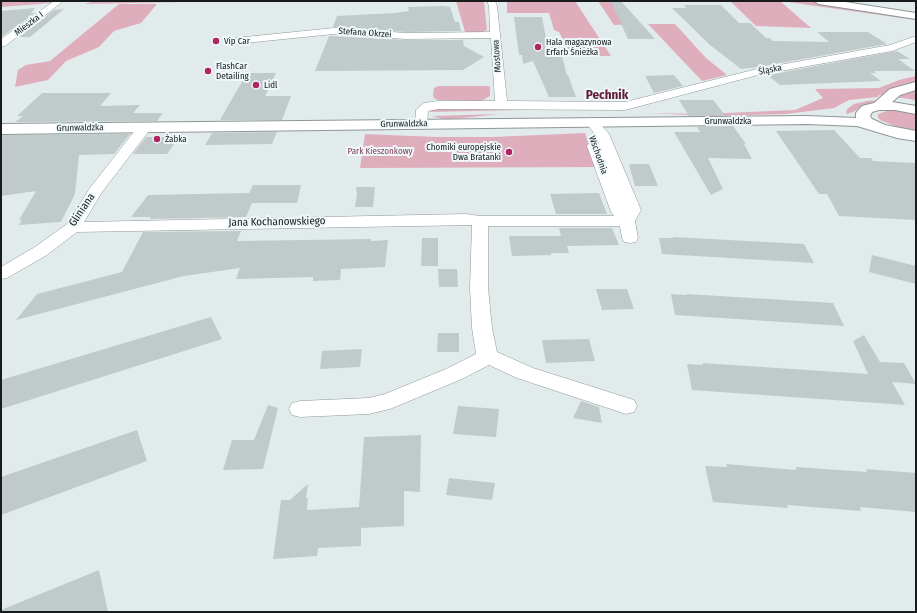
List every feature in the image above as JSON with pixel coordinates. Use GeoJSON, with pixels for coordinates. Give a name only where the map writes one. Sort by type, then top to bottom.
{"type":"FeatureCollection","features":[{"type":"Feature","properties":{"kind":"street"},"geometry":{"type":"LineString","coordinates":[[819,1],[916,16]]}},
{"type":"Feature","properties":{"kind":"street"},"geometry":{"type":"LineString","coordinates":[[847,1],[916,10]]}},
{"type":"Feature","properties":{"kind":"street","name":"Mieszka I"},"geometry":{"type":"LineString","coordinates":[[1,44],[57,3]]}},
{"type":"Feature","properties":{"kind":"street","name":"Mostowa"},"geometry":{"type":"LineString","coordinates":[[494,3],[501,105]]}},
{"type":"Feature","properties":{"kind":"street","name":"Stefana Okrzei"},"geometry":{"type":"LineString","coordinates":[[235,41],[334,31],[406,36],[496,35]]}},
{"type":"Feature","properties":{"kind":"street","name":"Śląska"},"geometry":{"type":"LineString","coordinates":[[421,124],[422,110],[428,106],[575,105],[618,107],[731,78],[892,48],[916,39]]}},
{"type":"Feature","properties":{"kind":"street"},"geometry":{"type":"LineString","coordinates":[[879,106],[891,94],[912,87]]}},
{"type":"Feature","properties":{"kind":"street"},"geometry":{"type":"LineString","coordinates":[[912,87],[903,100],[904,103],[914,110]]}},
{"type":"Feature","properties":{"kind":"street"},"geometry":{"type":"LineString","coordinates":[[868,120],[863,113],[866,109],[879,106],[895,106],[914,110]]}},
{"type":"Feature","properties":{"kind":"street"},"geometry":{"type":"LineString","coordinates":[[618,107],[623,122]]}},
{"type":"Feature","properties":{"kind":"street","name":"Grunwaldzka"},"geometry":{"type":"LineString","coordinates":[[1,129],[808,120],[857,122],[868,120],[897,133]]}},
{"type":"Feature","properties":{"kind":"street","name":"Wschodnia"},"geometry":{"type":"LineString","coordinates":[[591,122],[590,135],[619,212],[627,221],[630,238]]}},
{"type":"Feature","properties":{"kind":"street","name":"Gliniana"},"geometry":{"type":"LineString","coordinates":[[1,274],[41,251],[73,227],[95,191],[145,127]]}},
{"type":"Feature","properties":{"kind":"street"},"geometry":{"type":"LineString","coordinates":[[897,133],[916,136]]}},
{"type":"Feature","properties":{"kind":"street"},"geometry":{"type":"LineString","coordinates":[[897,133],[916,143]]}},
{"type":"Feature","properties":{"kind":"street","name":"Jana Kochanowskiego"},"geometry":{"type":"LineString","coordinates":[[73,227],[466,219],[480,221],[627,221]]}},
{"type":"Feature","properties":{"kind":"street"},"geometry":{"type":"LineString","coordinates":[[480,221],[479,288],[482,328],[487,356]]}},
{"type":"Feature","properties":{"kind":"street"},"geometry":{"type":"LineString","coordinates":[[487,356],[525,373],[626,406]]}},
{"type":"Feature","properties":{"kind":"street"},"geometry":{"type":"LineString","coordinates":[[300,409],[369,406],[390,401],[454,374],[477,363],[487,356]]}},
{"type":"Feature","properties":{"kind":"green space"},"geometry":{"type":"Polygon","coordinates":[[[1,1],[54,1],[52,3],[1,7],[1,1]]]}},
{"type":"Feature","properties":{"kind":"green space"},"geometry":{"type":"Polygon","coordinates":[[[97,1],[233,1],[84,4],[97,1]]]}},
{"type":"Feature","properties":{"kind":"green space"},"geometry":{"type":"Polygon","coordinates":[[[456,1],[484,1],[487,30],[482,32],[465,32],[456,1]]]}},
{"type":"Feature","properties":{"kind":"green space"},"geometry":{"type":"Polygon","coordinates":[[[507,1],[575,1],[611,56],[572,56],[559,32],[554,30],[549,13],[507,13],[507,1]]]}},
{"type":"Feature","properties":{"kind":"green space"},"geometry":{"type":"Polygon","coordinates":[[[598,1],[619,1],[636,24],[614,25],[598,1]]]}},
{"type":"Feature","properties":{"kind":"green space"},"geometry":{"type":"Polygon","coordinates":[[[730,1],[780,1],[811,28],[756,26],[730,1]]]}},
{"type":"Feature","properties":{"kind":"green space"},"geometry":{"type":"Polygon","coordinates":[[[780,1],[809,1],[916,18],[916,20],[780,1]]]}},
{"type":"Feature","properties":{"kind":"green space"},"geometry":{"type":"Polygon","coordinates":[[[119,4],[157,4],[141,23],[114,31],[99,47],[66,61],[48,80],[15,87],[18,70],[26,65],[50,61],[119,4]]]}},
{"type":"Feature","properties":{"kind":"green space"},"geometry":{"type":"Polygon","coordinates":[[[648,24],[675,24],[706,58],[727,75],[702,81],[648,24]]]}},
{"type":"Feature","properties":{"kind":"green space"},"geometry":{"type":"Polygon","coordinates":[[[916,76],[916,101],[879,95],[878,97],[849,100],[834,108],[786,114],[709,116],[649,113],[702,114],[795,110],[823,98],[815,89],[879,88],[899,80],[916,76]]]}},
{"type":"Feature","properties":{"kind":"green space"},"geometry":{"type":"Polygon","coordinates":[[[438,86],[488,86],[490,87],[490,96],[481,101],[438,100],[434,98],[433,95],[434,88],[438,86]]]}},
{"type":"Feature","properties":{"kind":"green space"},"geometry":{"type":"Polygon","coordinates":[[[881,100],[846,114],[847,109],[854,104],[881,100]]]}},
{"type":"Feature","properties":{"kind":"green space"},"geometry":{"type":"Polygon","coordinates":[[[521,107],[521,110],[430,112],[435,108],[521,107]]]}},
{"type":"Feature","properties":{"kind":"green space"},"geometry":{"type":"Polygon","coordinates":[[[887,111],[903,111],[916,115],[916,130],[900,128],[880,120],[878,114],[887,111]]]}},
{"type":"Feature","properties":{"kind":"green space"},"geometry":{"type":"Polygon","coordinates":[[[499,114],[453,119],[443,119],[432,116],[499,114]]]}},
{"type":"Feature","properties":{"kind":"green space","name":"Park Kieszonkowy"},"geometry":{"type":"Polygon","coordinates":[[[585,133],[596,167],[360,168],[365,134],[437,137],[492,137],[585,133]]]}},
{"type":"Feature","properties":{"kind":"building"},"geometry":{"type":"Polygon","coordinates":[[[611,1],[621,1],[655,39],[628,39],[611,1]]]}},
{"type":"Feature","properties":{"kind":"building"},"geometry":{"type":"Polygon","coordinates":[[[684,5],[721,5],[739,23],[750,23],[766,38],[770,38],[773,41],[829,42],[817,32],[868,32],[887,44],[741,69],[710,45],[672,8],[686,8],[684,5]]]}},
{"type":"Feature","properties":{"kind":"building"},"geometry":{"type":"Polygon","coordinates":[[[408,7],[450,7],[455,22],[459,22],[461,31],[406,32],[333,27],[337,16],[395,13],[409,11],[408,7]]]}},
{"type":"Feature","properties":{"kind":"building"},"geometry":{"type":"Polygon","coordinates":[[[35,8],[31,13],[35,13],[1,37],[1,11],[35,8]]]}},
{"type":"Feature","properties":{"kind":"building"},"geometry":{"type":"Polygon","coordinates":[[[64,9],[30,37],[19,37],[54,10],[64,9]]]}},
{"type":"Feature","properties":{"kind":"building"},"geometry":{"type":"Polygon","coordinates":[[[514,17],[542,17],[546,38],[557,38],[567,75],[576,97],[549,97],[533,61],[523,64],[522,55],[519,55],[514,17]]]}},
{"type":"Feature","properties":{"kind":"building"},"geometry":{"type":"Polygon","coordinates":[[[329,36],[406,40],[463,40],[464,46],[484,57],[463,70],[315,71],[329,36]]]}},
{"type":"Feature","properties":{"kind":"building"},"geometry":{"type":"Polygon","coordinates":[[[897,51],[910,59],[898,59],[915,71],[874,71],[876,73],[870,73],[881,81],[780,85],[767,75],[897,51]]]}},
{"type":"Feature","properties":{"kind":"building","name":"Lidl"},"geometry":{"type":"Polygon","coordinates":[[[247,73],[276,73],[265,96],[291,96],[282,120],[220,120],[247,73]]]}},
{"type":"Feature","properties":{"kind":"building"},"geometry":{"type":"Polygon","coordinates":[[[674,75],[683,86],[654,93],[645,76],[674,75]]]}},
{"type":"Feature","properties":{"kind":"building"},"geometry":{"type":"Polygon","coordinates":[[[42,93],[111,93],[100,106],[140,105],[133,113],[163,113],[157,121],[15,122],[23,116],[17,116],[42,93]]]}},
{"type":"Feature","properties":{"kind":"building"},"geometry":{"type":"Polygon","coordinates":[[[679,100],[713,100],[725,115],[689,116],[679,100]]]}},
{"type":"Feature","properties":{"kind":"building"},"geometry":{"type":"Polygon","coordinates":[[[733,126],[746,144],[744,144],[752,159],[708,158],[723,189],[711,195],[674,132],[700,132],[697,127],[733,126]]]}},
{"type":"Feature","properties":{"kind":"building"},"geometry":{"type":"Polygon","coordinates":[[[834,130],[860,158],[871,158],[873,161],[916,163],[916,220],[839,216],[827,194],[819,194],[776,131],[834,130]]]}},
{"type":"Feature","properties":{"kind":"building"},"geometry":{"type":"Polygon","coordinates":[[[277,132],[272,144],[205,145],[212,133],[277,132]]]}},
{"type":"Feature","properties":{"kind":"building"},"geometry":{"type":"Polygon","coordinates":[[[130,134],[114,154],[79,155],[75,194],[61,222],[19,225],[22,219],[19,220],[36,191],[1,196],[1,135],[130,134]]]}},
{"type":"Feature","properties":{"kind":"building"},"geometry":{"type":"Polygon","coordinates":[[[146,137],[179,137],[167,154],[133,154],[146,137]]]}},
{"type":"Feature","properties":{"kind":"building"},"geometry":{"type":"Polygon","coordinates":[[[649,164],[658,186],[635,186],[629,165],[649,164]]]}},
{"type":"Feature","properties":{"kind":"building"},"geometry":{"type":"Polygon","coordinates":[[[253,185],[301,185],[297,203],[252,203],[246,217],[150,219],[151,217],[131,217],[148,195],[249,193],[253,185]]]}},
{"type":"Feature","properties":{"kind":"building"},"geometry":{"type":"Polygon","coordinates":[[[356,187],[375,187],[373,207],[355,207],[357,195],[356,187]]]}},
{"type":"Feature","properties":{"kind":"building"},"geometry":{"type":"Polygon","coordinates":[[[599,193],[607,214],[556,214],[550,194],[599,193]]]}},
{"type":"Feature","properties":{"kind":"building"},"geometry":{"type":"Polygon","coordinates":[[[559,228],[612,228],[619,245],[567,246],[569,253],[512,256],[509,236],[561,236],[559,228]]]}},
{"type":"Feature","properties":{"kind":"building"},"geometry":{"type":"Polygon","coordinates":[[[241,231],[237,241],[388,240],[385,267],[341,269],[340,280],[313,281],[313,277],[236,279],[240,268],[184,276],[16,320],[37,294],[122,272],[143,232],[241,231]]]}},
{"type":"Feature","properties":{"kind":"building"},"geometry":{"type":"Polygon","coordinates":[[[673,237],[804,244],[814,263],[662,254],[659,238],[673,237]]]}},
{"type":"Feature","properties":{"kind":"building"},"geometry":{"type":"Polygon","coordinates":[[[422,238],[438,238],[438,266],[421,266],[422,238]]]}},
{"type":"Feature","properties":{"kind":"building"},"geometry":{"type":"Polygon","coordinates":[[[872,255],[916,266],[916,284],[869,272],[872,255]]]}},
{"type":"Feature","properties":{"kind":"building"},"geometry":{"type":"Polygon","coordinates":[[[438,269],[457,269],[458,287],[439,287],[438,269]]]}},
{"type":"Feature","properties":{"kind":"building"},"geometry":{"type":"Polygon","coordinates":[[[596,289],[627,289],[634,309],[602,310],[596,289]]]}},
{"type":"Feature","properties":{"kind":"building"},"geometry":{"type":"Polygon","coordinates":[[[671,294],[833,303],[844,326],[675,315],[671,294]]]}},
{"type":"Feature","properties":{"kind":"building"},"geometry":{"type":"Polygon","coordinates":[[[211,317],[222,339],[1,409],[1,380],[211,317]]]}},
{"type":"Feature","properties":{"kind":"building"},"geometry":{"type":"Polygon","coordinates":[[[438,333],[459,333],[459,352],[437,352],[438,333]]]}},
{"type":"Feature","properties":{"kind":"building"},"geometry":{"type":"Polygon","coordinates":[[[864,335],[880,362],[904,363],[916,384],[892,382],[905,405],[692,390],[687,364],[703,365],[702,363],[868,374],[853,341],[864,335]]]}},
{"type":"Feature","properties":{"kind":"building"},"geometry":{"type":"Polygon","coordinates":[[[589,339],[595,361],[546,363],[542,340],[589,339]]]}},
{"type":"Feature","properties":{"kind":"building"},"geometry":{"type":"Polygon","coordinates":[[[362,349],[360,367],[320,369],[322,351],[362,349]]]}},
{"type":"Feature","properties":{"kind":"building"},"geometry":{"type":"Polygon","coordinates":[[[581,401],[599,407],[602,423],[573,418],[581,401]]]}},
{"type":"Feature","properties":{"kind":"building"},"geometry":{"type":"Polygon","coordinates":[[[268,405],[278,408],[263,469],[223,470],[232,440],[254,440],[268,405]]]}},
{"type":"Feature","properties":{"kind":"building"},"geometry":{"type":"Polygon","coordinates":[[[458,406],[499,409],[496,437],[453,434],[458,406]]]}},
{"type":"Feature","properties":{"kind":"building"},"geometry":{"type":"Polygon","coordinates":[[[137,430],[147,461],[1,515],[1,477],[137,430]]]}},
{"type":"Feature","properties":{"kind":"building"},"geometry":{"type":"Polygon","coordinates":[[[421,435],[420,492],[404,491],[404,526],[361,528],[361,546],[318,548],[317,556],[273,559],[281,500],[290,500],[308,484],[306,498],[308,498],[307,510],[359,507],[364,437],[421,435]]]}},
{"type":"Feature","properties":{"kind":"building"},"geometry":{"type":"Polygon","coordinates":[[[726,464],[796,470],[796,467],[867,472],[866,469],[916,473],[916,512],[860,507],[861,511],[787,505],[788,508],[713,502],[705,466],[727,467],[726,464]]]}},
{"type":"Feature","properties":{"kind":"building"},"geometry":{"type":"Polygon","coordinates":[[[449,478],[495,483],[492,500],[446,495],[449,478]]]}},
{"type":"Feature","properties":{"kind":"building"},"geometry":{"type":"Polygon","coordinates":[[[99,570],[108,612],[1,612],[1,610],[99,570]]]}},
{"type":"Feature","properties":{"kind":"place","name":"Vip Car"},"geometry":{"type":"Point","coordinates":[216,41]}},
{"type":"Feature","properties":{"kind":"place","name":"Hala magazynowa Erfarb Śnieżka"},"geometry":{"type":"Point","coordinates":[538,47]}},
{"type":"Feature","properties":{"kind":"place","name":"FlashCar Detailing"},"geometry":{"type":"Point","coordinates":[208,71]}},
{"type":"Feature","properties":{"kind":"place","name":"Lidl"},"geometry":{"type":"Point","coordinates":[256,85]}},
{"type":"Feature","properties":{"kind":"place","name":"Żabka"},"geometry":{"type":"Point","coordinates":[157,139]}},
{"type":"Feature","properties":{"kind":"place","name":"Chomiki europejskie Dwa Bratanki"},"geometry":{"type":"Point","coordinates":[509,152]}},
{"type":"Feature","properties":{"kind":"district","name":"Pechnik"},"geometry":{"type":"Point","coordinates":[607,95]}}]}
